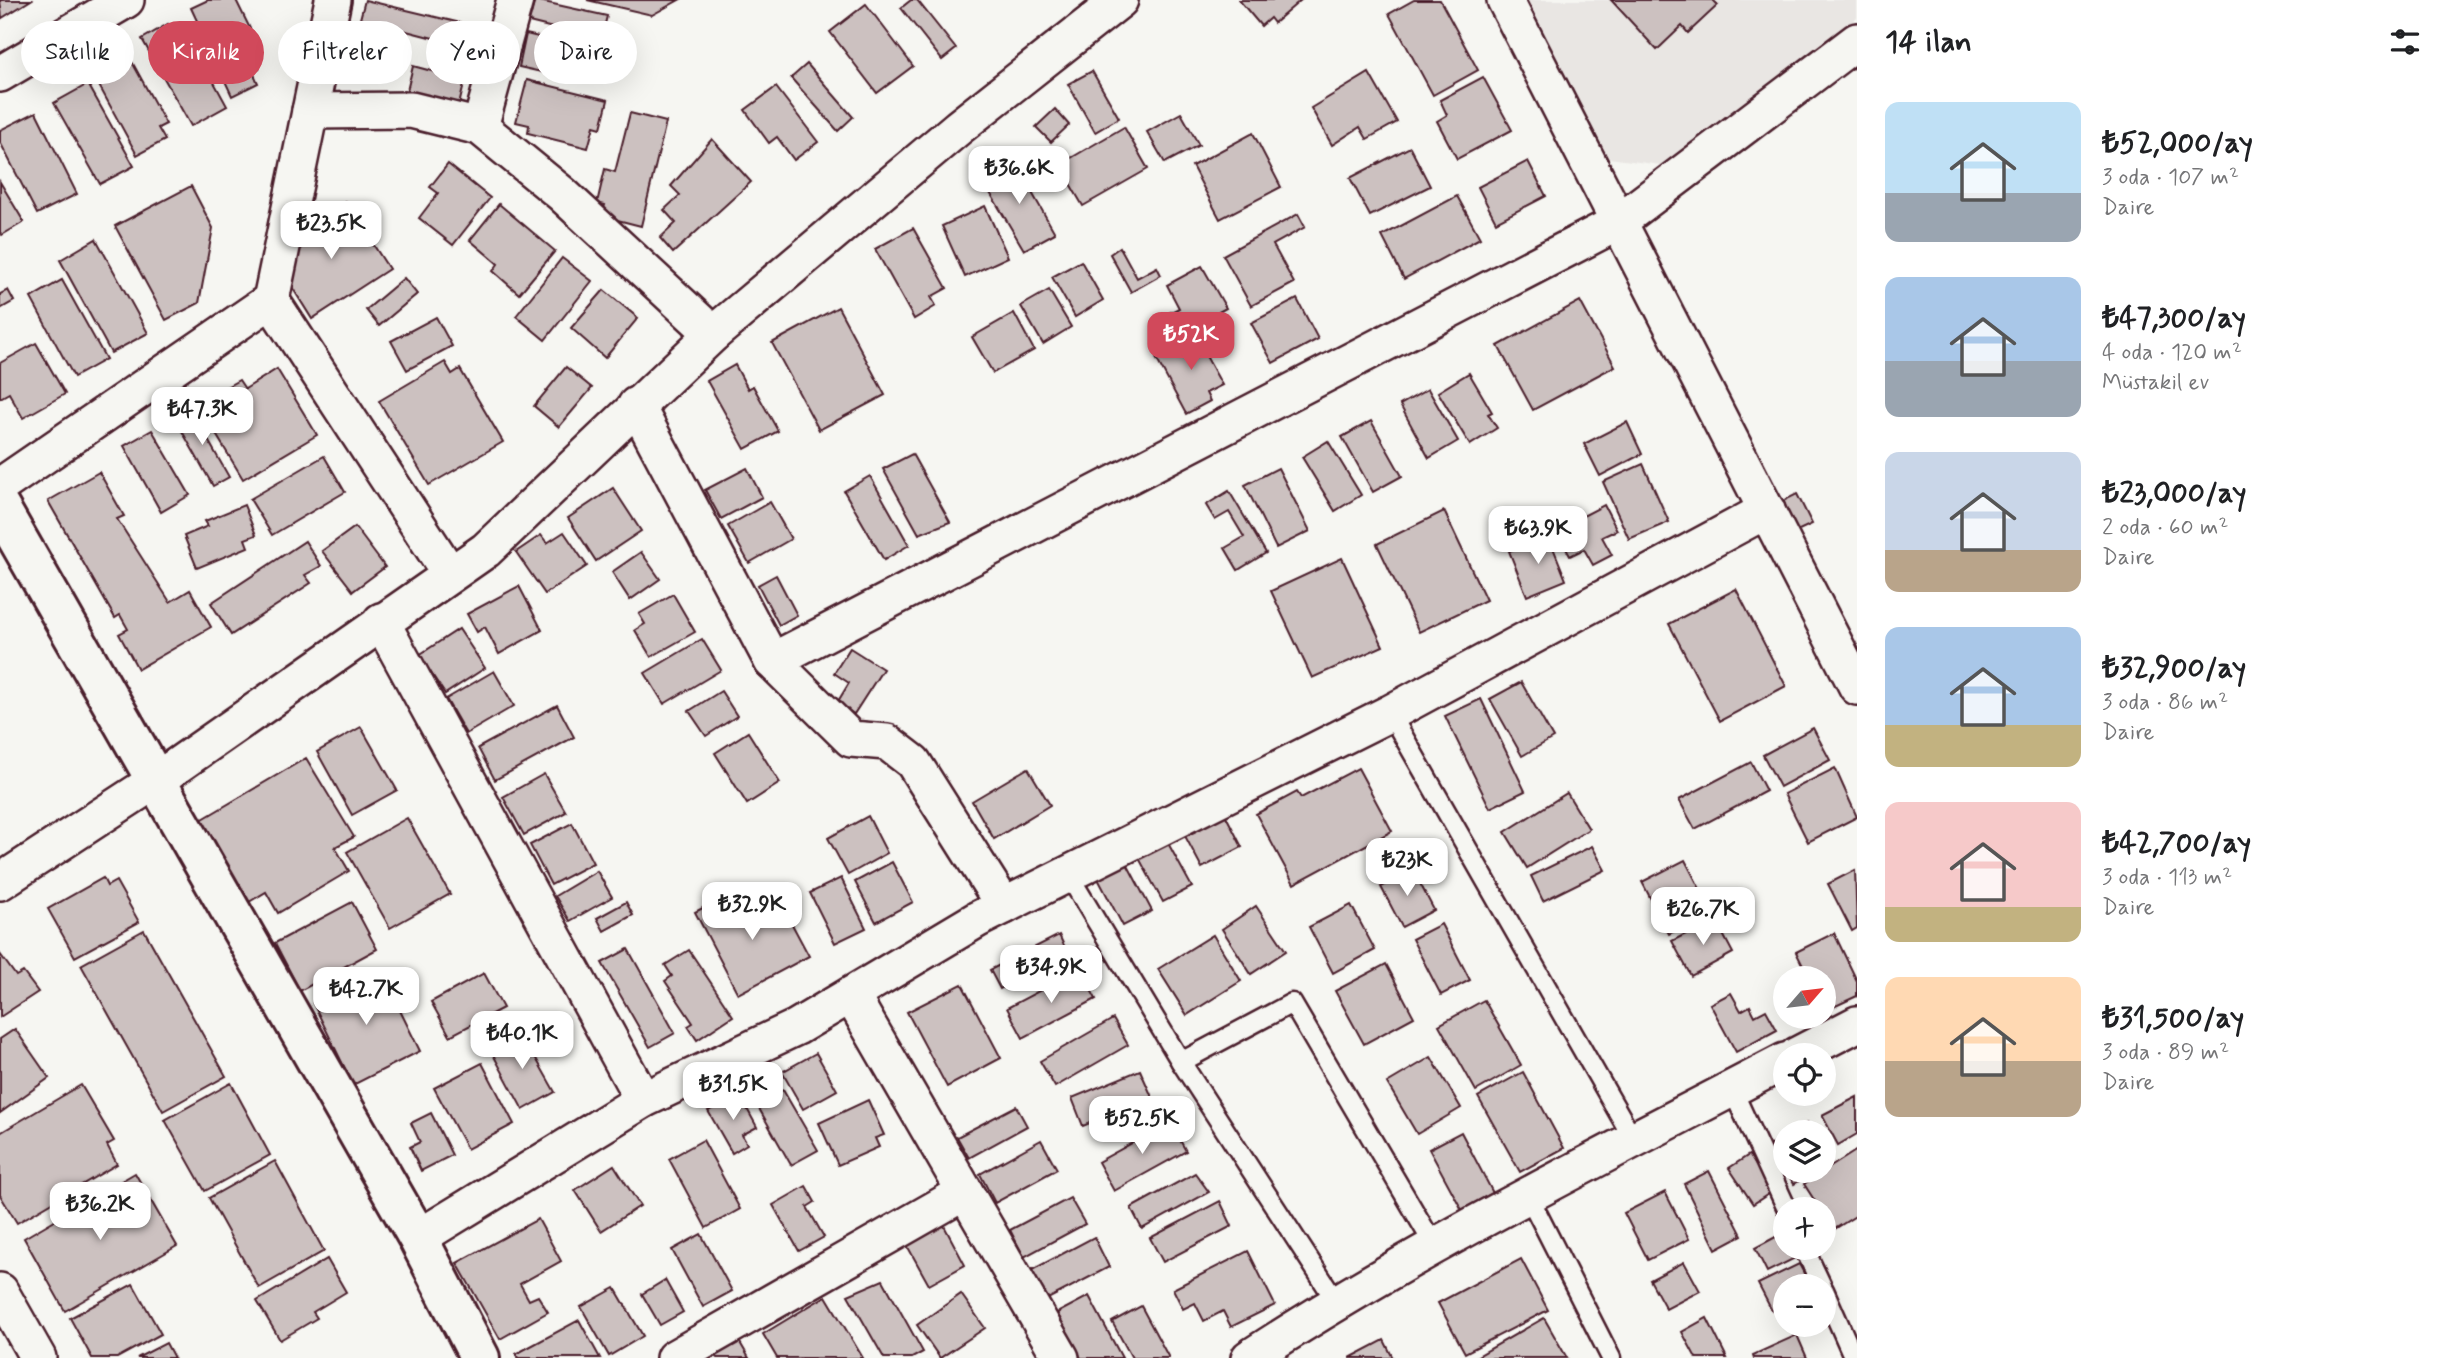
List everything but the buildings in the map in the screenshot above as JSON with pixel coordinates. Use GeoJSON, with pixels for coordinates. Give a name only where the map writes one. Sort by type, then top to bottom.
{"type":"FeatureCollection","features":[{"type":"Feature","properties":{"kind":"street"},"geometry":{"type":"LineString","coordinates":[[0,74],[126,0]]}},
{"type":"Feature","properties":{"kind":"street"},"geometry":{"type":"LineString","coordinates":[[0,486],[271,300],[333,0]]}},
{"type":"Feature","properties":{"kind":"street"},"geometry":{"type":"LineString","coordinates":[[480,127],[515,0]]}},
{"type":"Feature","properties":{"kind":"street"},"geometry":{"type":"LineString","coordinates":[[0,882],[155,781],[486,550],[713,334],[959,127],[1120,0]]}},
{"type":"Feature","properties":{"kind":"street"},"geometry":{"type":"LineString","coordinates":[[1505,0],[1541,65],[1617,223],[1857,687]]}},
{"type":"Feature","properties":{"kind":"street"},"geometry":{"type":"LineString","coordinates":[[772,661],[1617,223],[1850,59]]}},
{"type":"Feature","properties":{"kind":"street"},"geometry":{"type":"LineString","coordinates":[[310,111],[411,110],[480,127],[562,194],[713,334]]}},
{"type":"Feature","properties":{"kind":"street"},"geometry":{"type":"LineString","coordinates":[[271,300],[450,574]]}},
{"type":"Feature","properties":{"kind":"street"},"geometry":{"type":"LineString","coordinates":[[636,405],[772,661],[851,739],[887,741],[913,762],[1004,906]]}},
{"type":"Feature","properties":{"kind":"street"},"geometry":{"type":"LineString","coordinates":[[0,508],[418,1238],[480,1358]]}},
{"type":"Feature","properties":{"kind":"street"},"geometry":{"type":"LineString","coordinates":[[418,1238],[643,1101],[797,1027],[1004,906],[1390,713],[1767,510]]}},
{"type":"Feature","properties":{"kind":"street"},"geometry":{"type":"LineString","coordinates":[[381,621],[643,1101]]}},
{"type":"Feature","properties":{"kind":"street"},"geometry":{"type":"LineString","coordinates":[[851,995],[1061,1358]]}},
{"type":"Feature","properties":{"kind":"street"},"geometry":{"type":"LineString","coordinates":[[1820,1043],[1857,1024]]}},
{"type":"Feature","properties":{"kind":"street"},"geometry":{"type":"LineString","coordinates":[[1249,1358],[1336,1301],[1434,1245],[1773,1067]]}},
{"type":"Feature","properties":{"kind":"street"},"geometry":{"type":"LineString","coordinates":[[674,1358],[965,1192]]}},
{"type":"Feature","properties":{"kind":"street"},"geometry":{"type":"LineString","coordinates":[[0,1291],[38,1358]]}},
{"type":"Feature","properties":{"kind":"lane"},"geometry":{"type":"LineString","coordinates":[[1390,713],[1634,1140]]}},
{"type":"Feature","properties":{"kind":"lane"},"geometry":{"type":"LineString","coordinates":[[1068,874],[1181,1062],[1336,1301]]}},
{"type":"Feature","properties":{"kind":"lane"},"geometry":{"type":"LineString","coordinates":[[1181,1062],[1292,1003],[1434,1245]]}},
{"type":"Feature","properties":{"kind":"lane"},"geometry":{"type":"LineString","coordinates":[[1732,1089],[1782,1197]]}},
{"type":"Feature","properties":{"kind":"lane"},"geometry":{"type":"LineString","coordinates":[[1528,1195],[1611,1358]]}},
{"type":"Feature","properties":{"kind":"lane"},"geometry":{"type":"LineString","coordinates":[[1836,1317],[1854,1358]]}},
{"type":"Feature","properties":{"kind":"shaded area"},"geometry":{"type":"Polygon","coordinates":[[[1521,0],[1857,0],[1857,17],[1690,169],[1609,158],[1521,0]]]}}]}
